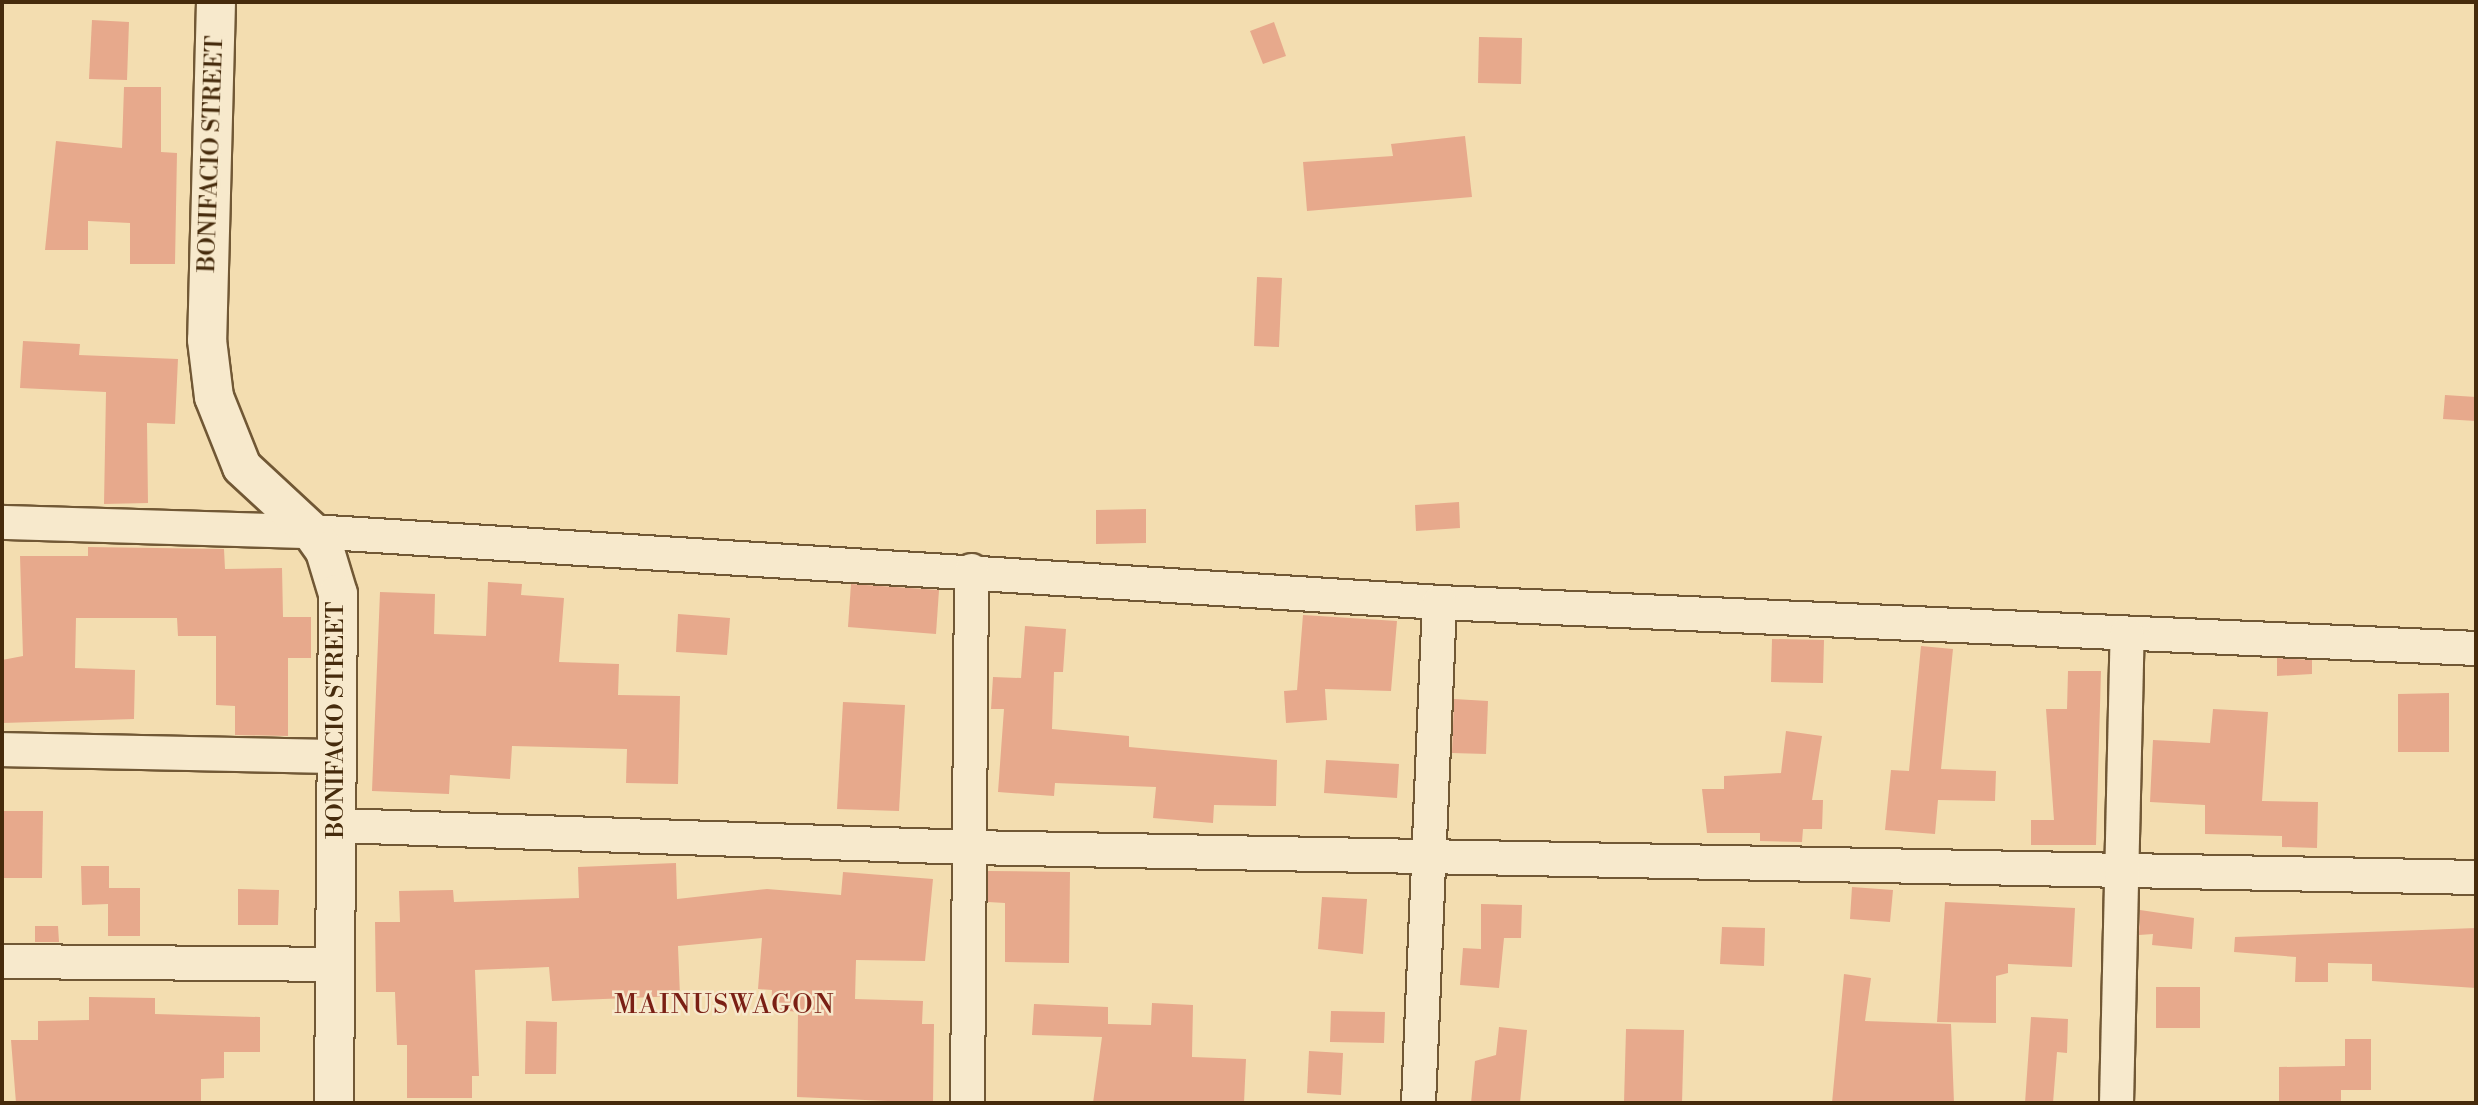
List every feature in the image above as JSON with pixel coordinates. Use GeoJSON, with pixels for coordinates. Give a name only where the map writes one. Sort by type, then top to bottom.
{"type":"FeatureCollection","features":[{"type":"Feature","properties":{"kind":"street","name":"BONIFACIO STREET"},"geometry":{"type":"LineString","coordinates":[[216,2],[207,340],[214,397],[243,467],[311,531],[338,594],[339,756],[333,964],[334,1103]]}},
{"type":"Feature","properties":{"kind":"street"},"geometry":{"type":"LineString","coordinates":[[2,522],[311,531],[971,570],[1439,602],[2476,648]]}},
{"type":"Feature","properties":{"kind":"street"},"geometry":{"type":"LineString","coordinates":[[967,1103],[971,570]]}},
{"type":"Feature","properties":{"kind":"street"},"geometry":{"type":"LineString","coordinates":[[1418,1103],[1439,602]]}},
{"type":"Feature","properties":{"kind":"street"},"geometry":{"type":"LineString","coordinates":[[2116,1103],[2127,634]]}},
{"type":"Feature","properties":{"kind":"street"},"geometry":{"type":"LineString","coordinates":[[2,748],[339,756]]}},
{"type":"Feature","properties":{"kind":"street"},"geometry":{"type":"LineString","coordinates":[[337,825],[970,847],[2476,877]]}},
{"type":"Feature","properties":{"kind":"street"},"geometry":{"type":"LineString","coordinates":[[2,961],[333,964]]}},
{"type":"Feature","properties":{"kind":"building"},"geometry":{"type":"Polygon","coordinates":[[[92,20],[129,22],[127,80],[89,79],[92,20]]]}},
{"type":"Feature","properties":{"kind":"building"},"geometry":{"type":"Polygon","coordinates":[[[1274,22],[1286,56],[1263,64],[1250,31],[1274,22]]]}},
{"type":"Feature","properties":{"kind":"building"},"geometry":{"type":"Polygon","coordinates":[[[1479,37],[1522,38],[1521,84],[1478,83],[1479,37]]]}},
{"type":"Feature","properties":{"kind":"building"},"geometry":{"type":"Polygon","coordinates":[[[124,87],[161,87],[161,152],[177,153],[175,264],[130,264],[130,223],[88,221],[88,250],[45,250],[56,141],[122,148],[124,87]]]}},
{"type":"Feature","properties":{"kind":"building"},"geometry":{"type":"Polygon","coordinates":[[[1465,136],[1472,197],[1307,211],[1303,162],[1393,156],[1391,144],[1465,136]]]}},
{"type":"Feature","properties":{"kind":"building"},"geometry":{"type":"Polygon","coordinates":[[[1257,277],[1282,278],[1279,347],[1254,346],[1257,277]]]}},
{"type":"Feature","properties":{"kind":"building"},"geometry":{"type":"Polygon","coordinates":[[[23,341],[80,344],[79,355],[178,359],[175,424],[147,423],[148,503],[104,504],[106,392],[20,388],[23,341]]]}},
{"type":"Feature","properties":{"kind":"building"},"geometry":{"type":"Polygon","coordinates":[[[2445,395],[2476,397],[2476,421],[2443,419],[2445,395]]]}},
{"type":"Feature","properties":{"kind":"building"},"geometry":{"type":"Polygon","coordinates":[[[1459,502],[1460,528],[1416,531],[1415,505],[1459,502]]]}},
{"type":"Feature","properties":{"kind":"building"},"geometry":{"type":"Polygon","coordinates":[[[1146,509],[1146,543],[1096,544],[1096,510],[1146,509]]]}},
{"type":"Feature","properties":{"kind":"building"},"geometry":{"type":"Polygon","coordinates":[[[88,547],[224,549],[225,569],[282,568],[283,617],[311,617],[311,658],[288,658],[288,736],[235,735],[235,706],[216,705],[216,636],[178,636],[177,618],[76,618],[75,668],[135,670],[134,719],[2,723],[2,660],[23,656],[20,556],[88,556],[88,547]]]}},
{"type":"Feature","properties":{"kind":"building"},"geometry":{"type":"Polygon","coordinates":[[[488,582],[522,584],[521,595],[564,598],[559,662],[619,664],[618,695],[680,696],[678,784],[626,783],[627,749],[512,746],[510,779],[450,775],[449,794],[372,791],[380,592],[435,594],[434,634],[486,636],[488,582]]]}},
{"type":"Feature","properties":{"kind":"building"},"geometry":{"type":"Polygon","coordinates":[[[851,584],[939,590],[936,634],[848,627],[851,584]]]}},
{"type":"Feature","properties":{"kind":"building"},"geometry":{"type":"Polygon","coordinates":[[[678,614],[730,618],[727,655],[676,652],[678,614]]]}},
{"type":"Feature","properties":{"kind":"building"},"geometry":{"type":"Polygon","coordinates":[[[1303,615],[1397,621],[1391,691],[1325,689],[1327,720],[1286,723],[1284,691],[1297,690],[1303,615]]]}},
{"type":"Feature","properties":{"kind":"building"},"geometry":{"type":"Polygon","coordinates":[[[1025,626],[1066,629],[1063,672],[1054,672],[1052,729],[1129,736],[1129,747],[1277,760],[1276,806],[1214,805],[1213,823],[1153,818],[1156,787],[1055,783],[1054,796],[998,792],[1004,709],[991,709],[993,677],[1021,678],[1025,626]]]}},
{"type":"Feature","properties":{"kind":"building"},"geometry":{"type":"Polygon","coordinates":[[[1772,639],[1824,640],[1823,683],[1771,682],[1772,639]]]}},
{"type":"Feature","properties":{"kind":"building"},"geometry":{"type":"Polygon","coordinates":[[[1921,646],[1953,649],[1941,769],[1996,771],[1995,801],[1938,800],[1935,834],[1885,830],[1891,770],[1909,771],[1921,646]]]}},
{"type":"Feature","properties":{"kind":"building"},"geometry":{"type":"Polygon","coordinates":[[[2277,658],[2312,660],[2312,674],[2277,676],[2277,658]]]}},
{"type":"Feature","properties":{"kind":"building"},"geometry":{"type":"Polygon","coordinates":[[[2068,671],[2101,671],[2096,845],[2031,845],[2031,820],[2054,820],[2046,709],[2067,709],[2068,671]]]}},
{"type":"Feature","properties":{"kind":"building"},"geometry":{"type":"Polygon","coordinates":[[[2449,693],[2449,752],[2398,752],[2398,694],[2449,693]]]}},
{"type":"Feature","properties":{"kind":"building"},"geometry":{"type":"Polygon","coordinates":[[[1454,699],[1488,701],[1486,754],[1452,753],[1454,699]]]}},
{"type":"Feature","properties":{"kind":"building"},"geometry":{"type":"Polygon","coordinates":[[[843,702],[905,705],[899,811],[837,809],[843,702]]]}},
{"type":"Feature","properties":{"kind":"building"},"geometry":{"type":"Polygon","coordinates":[[[2213,709],[2268,712],[2262,801],[2318,802],[2317,848],[2282,847],[2282,836],[2205,834],[2205,805],[2150,802],[2153,740],[2210,743],[2213,709]]]}},
{"type":"Feature","properties":{"kind":"building"},"geometry":{"type":"Polygon","coordinates":[[[1786,731],[1822,736],[1812,800],[1823,800],[1822,829],[1803,829],[1802,842],[1760,841],[1760,833],[1707,833],[1702,789],[1724,789],[1724,776],[1781,773],[1786,731]]]}},
{"type":"Feature","properties":{"kind":"building"},"geometry":{"type":"Polygon","coordinates":[[[1326,760],[1399,764],[1397,798],[1324,793],[1326,760]]]}},
{"type":"Feature","properties":{"kind":"building"},"geometry":{"type":"Polygon","coordinates":[[[2,811],[43,811],[42,878],[2,878],[2,811]]]}},
{"type":"Feature","properties":{"kind":"building"},"geometry":{"type":"Polygon","coordinates":[[[676,863],[677,899],[767,889],[841,895],[843,872],[933,879],[925,961],[856,960],[855,999],[923,1001],[922,1024],[934,1024],[933,1103],[797,1097],[798,1012],[771,1009],[772,990],[758,989],[762,938],[678,946],[680,996],[552,1001],[549,967],[475,970],[479,1076],[472,1076],[472,1098],[407,1098],[407,1045],[397,1045],[395,992],[376,992],[375,922],[400,922],[399,891],[453,890],[454,902],[579,898],[578,867],[676,863]]]}},
{"type":"Feature","properties":{"kind":"building"},"geometry":{"type":"Polygon","coordinates":[[[81,866],[109,866],[109,888],[140,888],[140,936],[108,936],[108,904],[82,905],[81,866]]]}},
{"type":"Feature","properties":{"kind":"building"},"geometry":{"type":"Polygon","coordinates":[[[988,871],[1070,872],[1069,963],[1005,962],[1005,903],[988,902],[988,871]]]}},
{"type":"Feature","properties":{"kind":"building"},"geometry":{"type":"Polygon","coordinates":[[[1852,887],[1893,890],[1890,922],[1850,919],[1852,887]]]}},
{"type":"Feature","properties":{"kind":"building"},"geometry":{"type":"Polygon","coordinates":[[[238,889],[279,890],[278,925],[238,925],[238,889]]]}},
{"type":"Feature","properties":{"kind":"building"},"geometry":{"type":"Polygon","coordinates":[[[1322,897],[1367,899],[1363,954],[1318,949],[1322,897]]]}},
{"type":"Feature","properties":{"kind":"building"},"geometry":{"type":"Polygon","coordinates":[[[1945,902],[2075,908],[2072,967],[2008,964],[2008,973],[1996,976],[1996,1023],[1937,1022],[1945,902]]]}},
{"type":"Feature","properties":{"kind":"building"},"geometry":{"type":"Polygon","coordinates":[[[1481,904],[1522,905],[1521,938],[1504,938],[1499,988],[1460,985],[1463,948],[1481,949],[1481,904]]]}},
{"type":"Feature","properties":{"kind":"building"},"geometry":{"type":"Polygon","coordinates":[[[2140,910],[2194,918],[2192,949],[2152,945],[2153,934],[2139,935],[2140,910]]]}},
{"type":"Feature","properties":{"kind":"building"},"geometry":{"type":"Polygon","coordinates":[[[35,926],[58,926],[59,942],[35,942],[35,926]]]}},
{"type":"Feature","properties":{"kind":"building"},"geometry":{"type":"Polygon","coordinates":[[[1722,927],[1765,928],[1764,966],[1720,964],[1722,927]]]}},
{"type":"Feature","properties":{"kind":"building"},"geometry":{"type":"Polygon","coordinates":[[[2476,928],[2476,988],[2372,981],[2372,964],[2328,963],[2328,982],[2295,982],[2296,957],[2234,952],[2235,937],[2476,928]]]}},
{"type":"Feature","properties":{"kind":"building"},"geometry":{"type":"Polygon","coordinates":[[[1844,974],[1871,978],[1865,1021],[1951,1024],[1954,1103],[1832,1103],[1844,974]]]}},
{"type":"Feature","properties":{"kind":"building"},"geometry":{"type":"Polygon","coordinates":[[[2156,987],[2200,987],[2200,1028],[2156,1028],[2156,987]]]}},
{"type":"Feature","properties":{"kind":"building"},"geometry":{"type":"Polygon","coordinates":[[[89,997],[155,998],[155,1014],[260,1017],[260,1052],[224,1052],[224,1078],[201,1079],[201,1103],[16,1103],[11,1040],[38,1040],[38,1021],[89,1020],[89,997]]]}},
{"type":"Feature","properties":{"kind":"building"},"geometry":{"type":"Polygon","coordinates":[[[1152,1003],[1193,1005],[1192,1057],[1246,1059],[1244,1103],[1093,1103],[1102,1037],[1032,1035],[1034,1004],[1108,1007],[1108,1024],[1151,1025],[1152,1003]]]}},
{"type":"Feature","properties":{"kind":"building"},"geometry":{"type":"Polygon","coordinates":[[[1331,1011],[1385,1012],[1384,1043],[1330,1042],[1331,1011]]]}},
{"type":"Feature","properties":{"kind":"building"},"geometry":{"type":"Polygon","coordinates":[[[2031,1017],[2068,1019],[2067,1053],[2057,1052],[2053,1103],[2025,1103],[2031,1017]]]}},
{"type":"Feature","properties":{"kind":"building"},"geometry":{"type":"Polygon","coordinates":[[[526,1021],[557,1022],[556,1074],[525,1074],[526,1021]]]}},
{"type":"Feature","properties":{"kind":"building"},"geometry":{"type":"Polygon","coordinates":[[[1499,1027],[1527,1030],[1520,1103],[1471,1103],[1475,1061],[1496,1055],[1499,1027]]]}},
{"type":"Feature","properties":{"kind":"building"},"geometry":{"type":"Polygon","coordinates":[[[1626,1029],[1684,1030],[1682,1103],[1624,1103],[1626,1029]]]}},
{"type":"Feature","properties":{"kind":"building"},"geometry":{"type":"Polygon","coordinates":[[[2345,1039],[2371,1039],[2371,1090],[2341,1090],[2341,1103],[2279,1103],[2279,1067],[2345,1066],[2345,1039]]]}},
{"type":"Feature","properties":{"kind":"building"},"geometry":{"type":"Polygon","coordinates":[[[1309,1051],[1343,1053],[1341,1095],[1307,1093],[1309,1051]]]}},
{"type":"Feature","properties":{"kind":"district","name":"MAINUSWAGON"},"geometry":{"type":"Point","coordinates":[725,1006]}}]}
